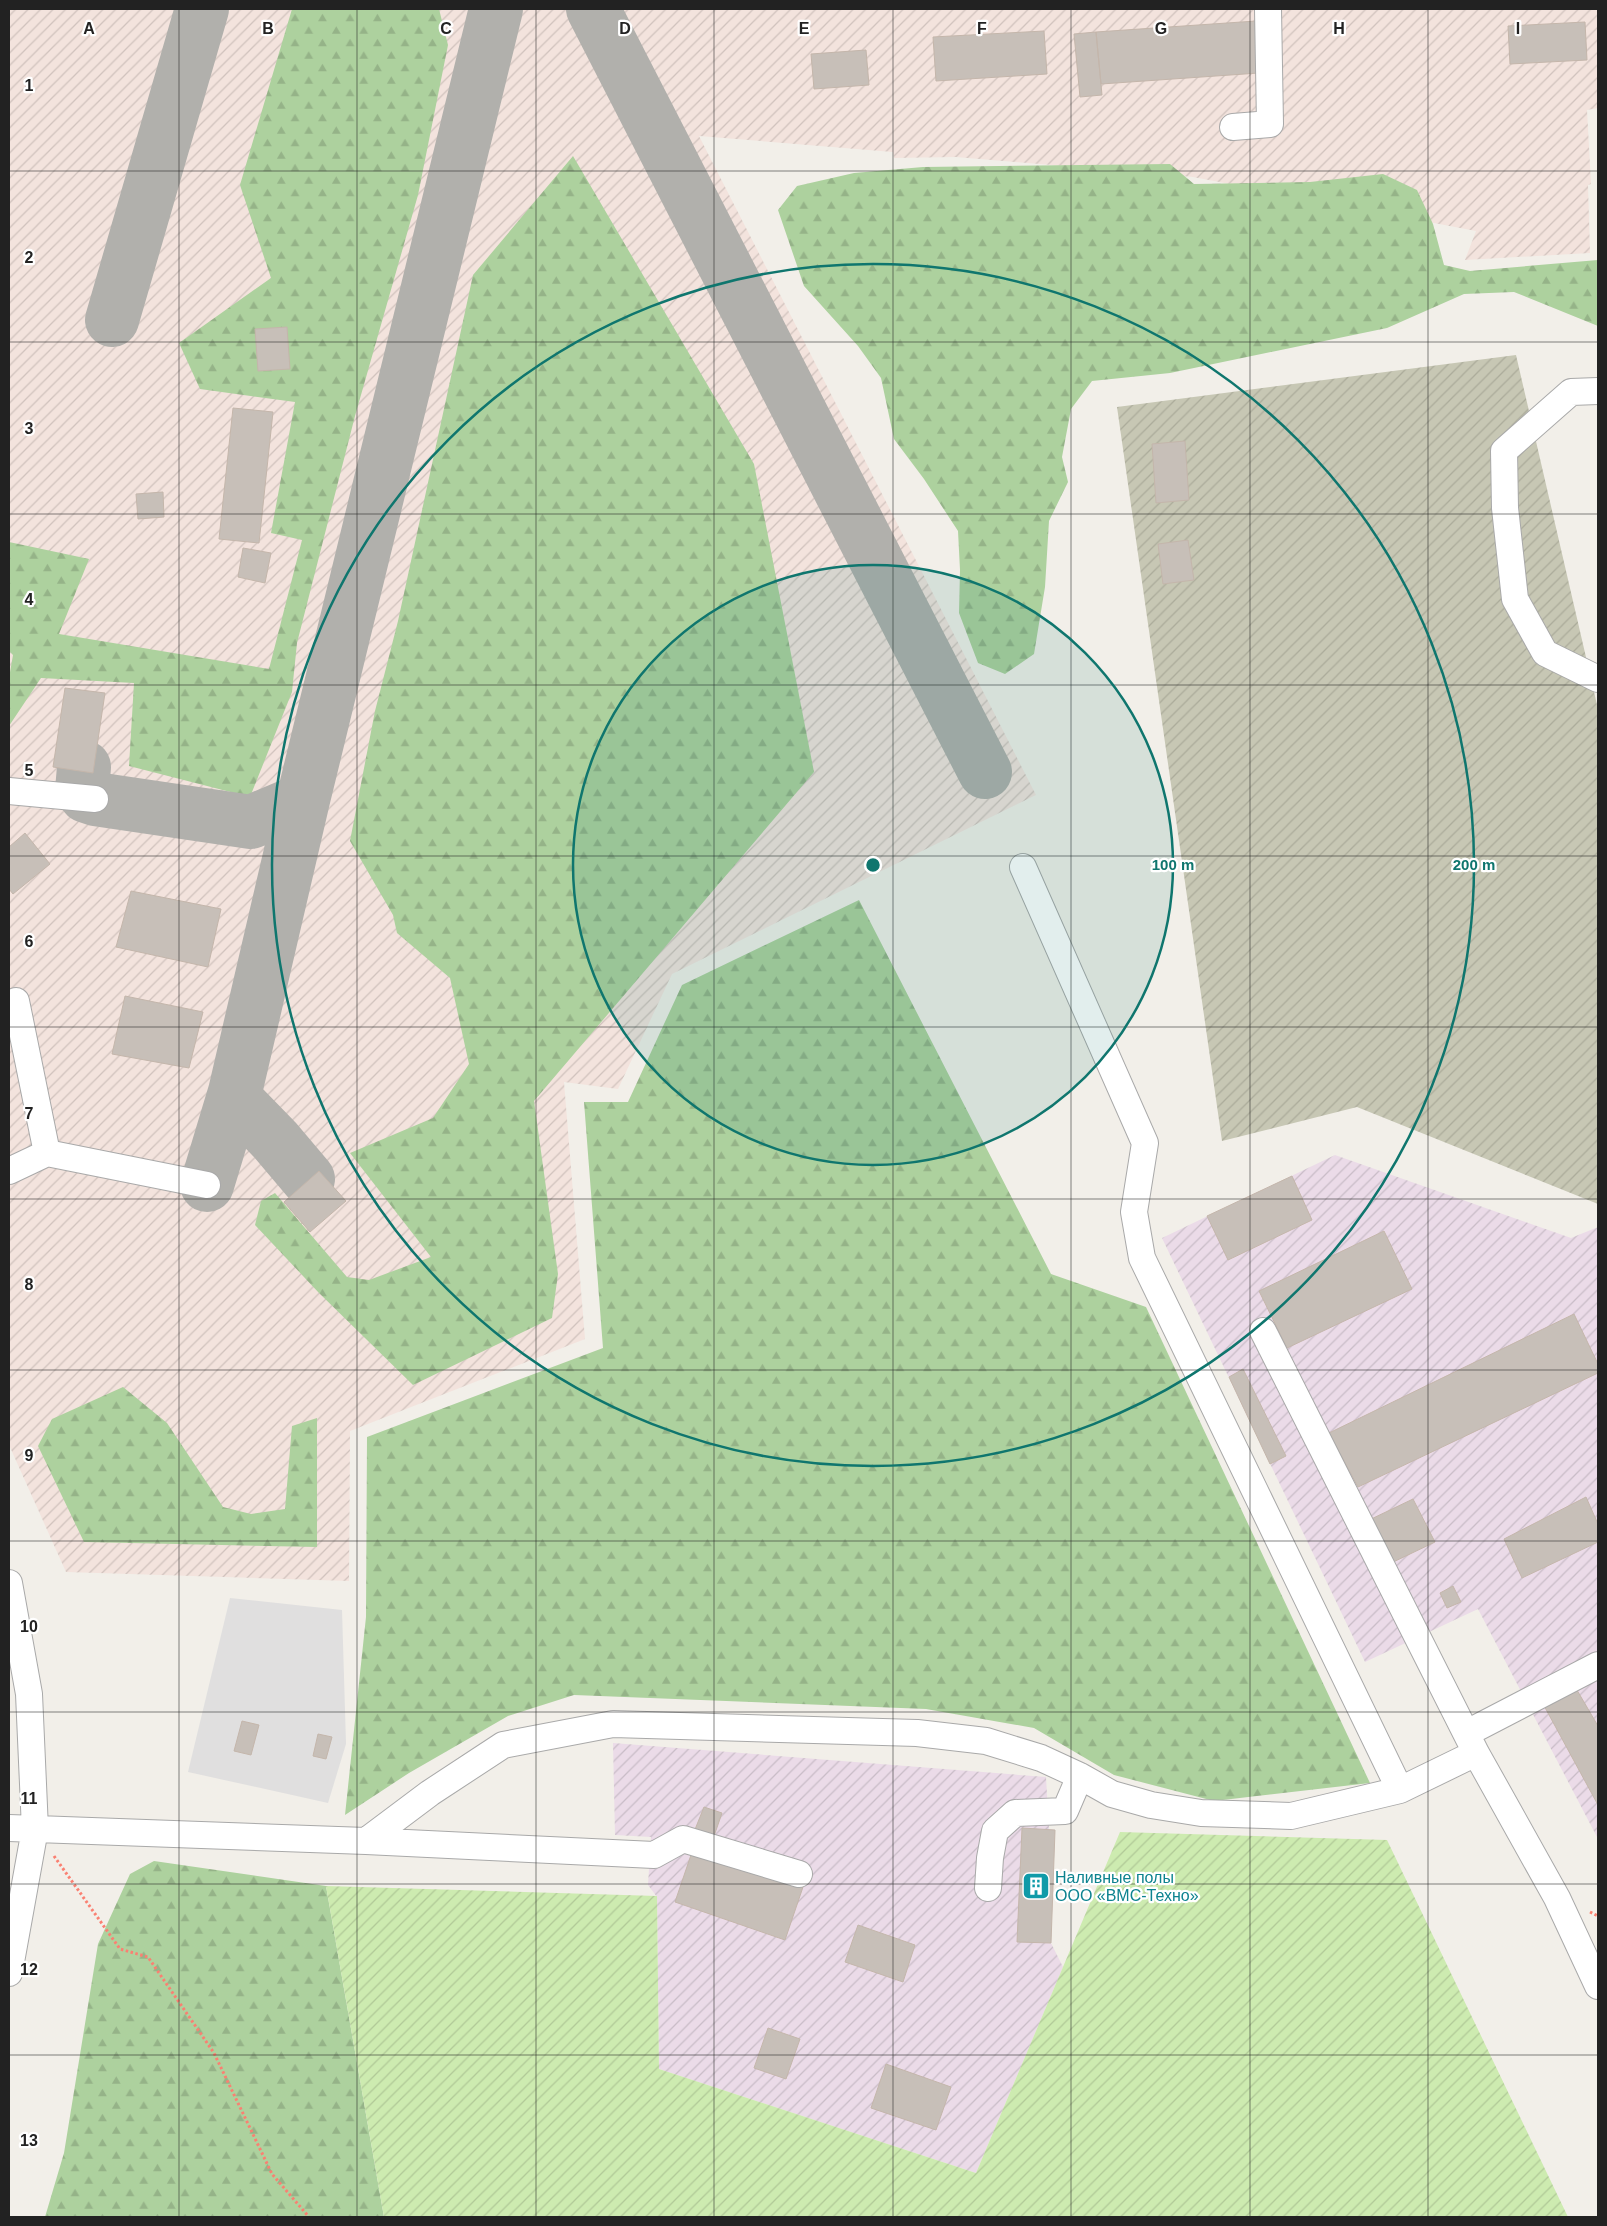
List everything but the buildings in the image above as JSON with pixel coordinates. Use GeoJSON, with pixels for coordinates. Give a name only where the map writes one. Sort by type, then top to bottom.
{"type":"FeatureCollection","features":[{"type":"Feature","properties":{"kind":"street"},"geometry":{"type":"LineString","coordinates":[[1233,127],[1270,124],[1268,9]]}},
{"type":"Feature","properties":{"kind":"street"},"geometry":{"type":"LineString","coordinates":[[1598,391],[1571,392],[1504,451],[1506,508],[1514,599],[1544,653],[1598,679]]}},
{"type":"Feature","properties":{"kind":"street"},"geometry":{"type":"LineString","coordinates":[[9,791],[95,799]]}},
{"type":"Feature","properties":{"kind":"street"},"geometry":{"type":"LineString","coordinates":[[1024,867],[1145,1143],[1134,1212],[1142,1258],[1400,1790]]}},
{"type":"Feature","properties":{"kind":"street"},"geometry":{"type":"LineString","coordinates":[[16,1001],[47,1153]]}},
{"type":"Feature","properties":{"kind":"street"},"geometry":{"type":"LineString","coordinates":[[9,1171],[47,1153],[207,1185]]}},
{"type":"Feature","properties":{"kind":"street"},"geometry":{"type":"LineString","coordinates":[[1263,1331],[1472,1743],[1557,1898],[1598,1986]]}},
{"type":"Feature","properties":{"kind":"street"},"geometry":{"type":"LineString","coordinates":[[9,1583],[29,1694],[35,1829],[9,1973]]}},
{"type":"Feature","properties":{"kind":"street"},"geometry":{"type":"LineString","coordinates":[[366,1842],[430,1793],[504,1745],[613,1724],[917,1733],[986,1741],[1041,1758],[1080,1776],[1112,1794],[1151,1805],[1202,1813],[1291,1816],[1400,1790],[1598,1665]]}},
{"type":"Feature","properties":{"kind":"street"},"geometry":{"type":"LineString","coordinates":[[988,1888],[990,1858],[995,1831],[1015,1813],[1065,1811],[1080,1776]]}},
{"type":"Feature","properties":{"kind":"street"},"geometry":{"type":"LineString","coordinates":[[9,1828],[654,1855],[683,1839],[799,1874]]}},
{"type":"Feature","properties":{"kind":"path"},"geometry":{"type":"LineString","coordinates":[[35,1829],[120,1949],[148,1957],[214,2053],[272,2174],[309,2217]]}},
{"type":"Feature","properties":{"kind":"shaded area"},"geometry":{"type":"Polygon","coordinates":[[[9,9],[1598,9],[1598,108],[1587,110],[1591,184],[1588,185],[1590,253],[1465,260],[1476,231],[1193,177],[956,157],[894,158],[893,152],[699,136],[1036,795],[672,974],[618,1089],[564,1082],[585,1339],[350,1431],[349,1581],[66,1572],[9,1445],[9,9]]]}},
{"type":"Feature","properties":{"kind":"shaded area"},"geometry":{"type":"Polygon","coordinates":[[[1516,355],[1598,709],[1598,1204],[1357,1107],[1222,1141],[1117,407],[1516,355]]]}},
{"type":"Feature","properties":{"kind":"shaded area"},"geometry":{"type":"Polygon","coordinates":[[[1335,1155],[1571,1238],[1598,1227],[1598,1839],[1478,1609],[1365,1662],[1162,1238],[1335,1155]]]}},
{"type":"Feature","properties":{"kind":"shaded area"},"geometry":{"type":"Polygon","coordinates":[[[230,1598],[342,1610],[346,1744],[328,1803],[188,1772],[230,1598]]]}},
{"type":"Feature","properties":{"kind":"shaded area"},"geometry":{"type":"Polygon","coordinates":[[[613,1743],[1046,1777],[1049,1829],[1055,1830],[1051,1943],[1063,1967],[976,2173],[659,2069],[657,1897],[648,1885],[651,1837],[615,1835],[613,1743]]]}},
{"type":"Feature","properties":{"kind":"green space"},"geometry":{"type":"Polygon","coordinates":[[[292,9],[439,9],[448,45],[418,195],[355,416],[297,643],[292,692],[250,797],[129,766],[134,683],[41,678],[9,726],[9,678],[13,655],[9,651],[9,542],[89,559],[59,634],[269,669],[302,540],[271,533],[295,402],[200,389],[179,343],[271,278],[240,185],[292,9]]]}},
{"type":"Feature","properties":{"kind":"green space"},"geometry":{"type":"Polygon","coordinates":[[[573,156],[754,464],[814,772],[534,1101],[558,1274],[552,1318],[413,1385],[319,1293],[255,1225],[261,1201],[275,1193],[347,1277],[369,1280],[431,1257],[350,1153],[433,1118],[469,1064],[450,978],[397,933],[393,915],[350,841],[375,711],[398,621],[473,275],[573,156]]]}},
{"type":"Feature","properties":{"kind":"green space"},"geometry":{"type":"Polygon","coordinates":[[[1170,164],[1194,184],[1310,182],[1383,174],[1417,190],[1433,224],[1444,265],[1470,271],[1598,260],[1598,326],[1514,292],[1464,294],[1387,328],[1170,373],[1092,381],[1071,409],[1062,457],[1068,482],[1049,521],[1045,587],[1034,654],[1005,674],[978,663],[959,613],[960,570],[958,531],[924,479],[894,439],[881,378],[858,346],[804,286],[778,210],[797,186],[854,173],[923,167],[1170,164]]]}},
{"type":"Feature","properties":{"kind":"green space"},"geometry":{"type":"Polygon","coordinates":[[[859,900],[1051,1274],[1146,1307],[1370,1783],[1214,1801],[1114,1775],[1034,1728],[926,1709],[574,1695],[508,1716],[409,1773],[345,1815],[366,1617],[367,1437],[603,1348],[584,1102],[628,1102],[682,985],[859,900]]]}},
{"type":"Feature","properties":{"kind":"green space"},"geometry":{"type":"Polygon","coordinates":[[[123,1387],[167,1423],[223,1507],[251,1514],[285,1509],[292,1426],[317,1418],[317,1547],[84,1542],[38,1446],[52,1419],[123,1387]]]}},
{"type":"Feature","properties":{"kind":"green space"},"geometry":{"type":"Polygon","coordinates":[[[1120,1832],[1387,1840],[1568,2217],[384,2217],[326,1886],[657,1896],[659,2069],[976,2173],[1120,1832]]]}},
{"type":"Feature","properties":{"kind":"green space"},"geometry":{"type":"Polygon","coordinates":[[[154,1861],[326,1886],[384,2217],[45,2217],[64,2153],[98,1944],[130,1874],[154,1861]]]}},
{"type":"Feature","properties":{"kind":"taxiway"},"geometry":{"type":"LineString","coordinates":[[112,320],[202,9]]}},
{"type":"Feature","properties":{"kind":"taxiway"},"geometry":{"type":"LineString","coordinates":[[207,1185],[235,1092],[303,800],[496,9]]}},
{"type":"Feature","properties":{"kind":"taxiway"},"geometry":{"type":"LineString","coordinates":[[593,9],[985,772]]}},
{"type":"Feature","properties":{"kind":"taxiway"},"geometry":{"type":"LineString","coordinates":[[84,767],[82,791],[86,796],[95,799],[251,822],[303,800]]}},
{"type":"Feature","properties":{"kind":"taxiway"},"geometry":{"type":"LineString","coordinates":[[235,1092],[239,1103],[275,1140],[308,1179]]}},
{"type":"Feature","properties":{"kind":"place","name":"Наливные полы ООО «ВМС-Техно»"},"geometry":{"type":"Point","coordinates":[1036,1886]}}]}
